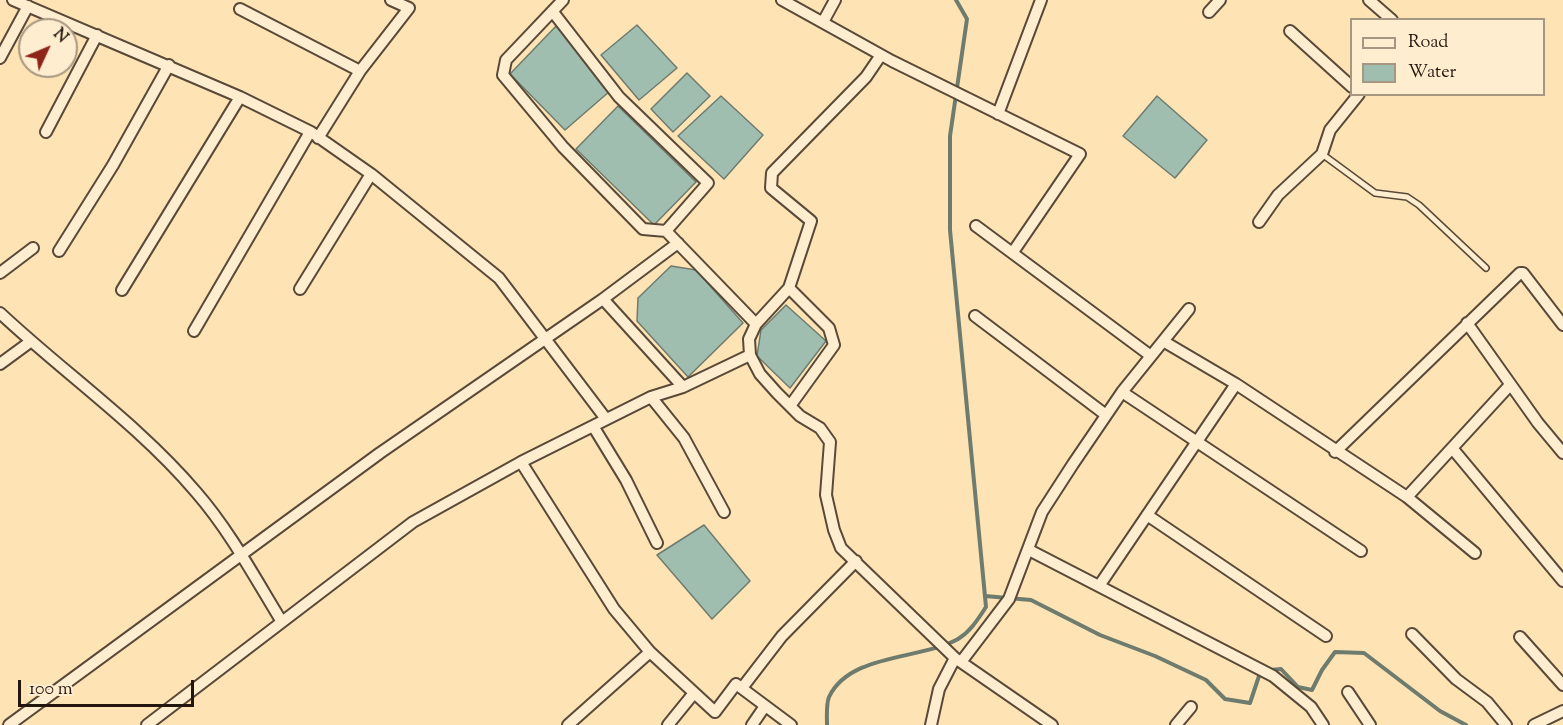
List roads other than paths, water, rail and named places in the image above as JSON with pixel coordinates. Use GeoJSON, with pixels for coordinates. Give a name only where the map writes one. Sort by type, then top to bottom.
{"type":"FeatureCollection","features":[{"type":"Feature","properties":{"kind":"street"},"geometry":{"type":"LineString","coordinates":[[12,0],[240,97],[314,135],[371,174],[499,278],[606,419]]}},
{"type":"Feature","properties":{"kind":"street"},"geometry":{"type":"LineString","coordinates":[[194,332],[314,135],[409,8],[391,0]]}},
{"type":"Feature","properties":{"kind":"street"},"geometry":{"type":"LineString","coordinates":[[563,0],[506,60],[503,75],[563,147],[643,229],[666,231],[756,324]]}},
{"type":"Feature","properties":{"kind":"street"},"geometry":{"type":"LineString","coordinates":[[782,0],[881,55],[1080,154],[1013,252]]}},
{"type":"Feature","properties":{"kind":"street"},"geometry":{"type":"LineString","coordinates":[[823,22],[836,0]]}},
{"type":"Feature","properties":{"kind":"street"},"geometry":{"type":"LineString","coordinates":[[998,114],[1041,0]]}},
{"type":"Feature","properties":{"kind":"street"},"geometry":{"type":"LineString","coordinates":[[1209,12],[1220,0]]}},
{"type":"Feature","properties":{"kind":"street"},"geometry":{"type":"LineString","coordinates":[[1369,0],[1390,18]]}},
{"type":"Feature","properties":{"kind":"street"},"geometry":{"type":"LineString","coordinates":[[0,58],[28,6]]}},
{"type":"Feature","properties":{"kind":"street"},"geometry":{"type":"LineString","coordinates":[[240,9],[360,71]]}},
{"type":"Feature","properties":{"kind":"street"},"geometry":{"type":"LineString","coordinates":[[554,12],[619,97],[708,183],[666,231]]}},
{"type":"Feature","properties":{"kind":"street"},"geometry":{"type":"LineString","coordinates":[[1290,31],[1350,85]]}},
{"type":"Feature","properties":{"kind":"street"},"geometry":{"type":"LineString","coordinates":[[46,132],[97,35]]}},
{"type":"Feature","properties":{"kind":"street"},"geometry":{"type":"LineString","coordinates":[[881,55],[866,77],[772,173],[771,188],[811,221],[789,288],[756,324],[749,339],[750,356],[760,374],[800,416],[820,428],[830,442],[826,495],[834,530],[842,548],[958,660],[1052,725]]}},
{"type":"Feature","properties":{"kind":"street"},"geometry":{"type":"LineString","coordinates":[[59,251],[113,165],[169,65]]}},
{"type":"Feature","properties":{"kind":"street"},"geometry":{"type":"LineString","coordinates":[[1259,222],[1278,195],[1322,154],[1330,130],[1357,96]]}},
{"type":"Feature","properties":{"kind":"street"},"geometry":{"type":"LineString","coordinates":[[122,290],[240,97]]}},
{"type":"Feature","properties":{"kind":"street"},"geometry":{"type":"LineString","coordinates":[[300,289],[371,174]]}},
{"type":"Feature","properties":{"kind":"street"},"geometry":{"type":"LineString","coordinates":[[976,226],[1151,356]]}},
{"type":"Feature","properties":{"kind":"street"},"geometry":{"type":"LineString","coordinates":[[9,725],[380,453],[603,299],[678,243]]}},
{"type":"Feature","properties":{"kind":"street"},"geometry":{"type":"LineString","coordinates":[[0,273],[33,248]]}},
{"type":"Feature","properties":{"kind":"street"},"geometry":{"type":"LineString","coordinates":[[1335,452],[1513,277],[1523,273],[1563,325]]}},
{"type":"Feature","properties":{"kind":"street"},"geometry":{"type":"LineString","coordinates":[[789,288],[829,328],[834,345],[790,406]]}},
{"type":"Feature","properties":{"kind":"street"},"geometry":{"type":"LineString","coordinates":[[603,299],[683,387]]}},
{"type":"Feature","properties":{"kind":"street"},"geometry":{"type":"LineString","coordinates":[[931,725],[939,689],[958,660],[1009,599],[1042,512],[1122,392],[1189,309]]}},
{"type":"Feature","properties":{"kind":"street"},"geometry":{"type":"LineString","coordinates":[[0,313],[30,342],[133,429],[197,492],[242,556],[282,622]]}},
{"type":"Feature","properties":{"kind":"street"},"geometry":{"type":"LineString","coordinates":[[975,316],[1106,416]]}},
{"type":"Feature","properties":{"kind":"street"},"geometry":{"type":"LineString","coordinates":[[1467,323],[1510,385],[1563,453]]}},
{"type":"Feature","properties":{"kind":"street"},"geometry":{"type":"LineString","coordinates":[[1163,341],[1236,384],[1335,452],[1407,497],[1475,553]]}},
{"type":"Feature","properties":{"kind":"street"},"geometry":{"type":"LineString","coordinates":[[0,364],[30,342]]}},
{"type":"Feature","properties":{"kind":"street"},"geometry":{"type":"LineString","coordinates":[[147,725],[413,522],[521,462],[606,419],[651,397],[683,387],[750,356]]}},
{"type":"Feature","properties":{"kind":"street"},"geometry":{"type":"LineString","coordinates":[[1100,586],[1236,384]]}},
{"type":"Feature","properties":{"kind":"street"},"geometry":{"type":"LineString","coordinates":[[1407,497],[1510,385]]}},
{"type":"Feature","properties":{"kind":"street"},"geometry":{"type":"LineString","coordinates":[[1122,392],[1361,552]]}},
{"type":"Feature","properties":{"kind":"street"},"geometry":{"type":"LineString","coordinates":[[651,397],[684,438],[724,512]]}},
{"type":"Feature","properties":{"kind":"street"},"geometry":{"type":"LineString","coordinates":[[593,426],[627,480],[657,543]]}},
{"type":"Feature","properties":{"kind":"street"},"geometry":{"type":"LineString","coordinates":[[1452,448],[1563,581]]}},
{"type":"Feature","properties":{"kind":"street"},"geometry":{"type":"LineString","coordinates":[[521,462],[614,609],[650,652],[714,712],[736,684],[791,725]]}},
{"type":"Feature","properties":{"kind":"street"},"geometry":{"type":"LineString","coordinates":[[1147,515],[1326,636]]}},
{"type":"Feature","properties":{"kind":"street"},"geometry":{"type":"LineString","coordinates":[[1029,550],[1273,676],[1301,697],[1323,725]]}},
{"type":"Feature","properties":{"kind":"street"},"geometry":{"type":"LineString","coordinates":[[742,688],[782,636],[856,561]]}},
{"type":"Feature","properties":{"kind":"street"},"geometry":{"type":"LineString","coordinates":[[1412,634],[1456,679],[1487,702],[1506,725]]}},
{"type":"Feature","properties":{"kind":"street"},"geometry":{"type":"LineString","coordinates":[[1520,637],[1563,685]]}},
{"type":"Feature","properties":{"kind":"street"},"geometry":{"type":"LineString","coordinates":[[568,725],[650,652]]}},
{"type":"Feature","properties":{"kind":"street"},"geometry":{"type":"LineString","coordinates":[[1348,692],[1370,725]]}},
{"type":"Feature","properties":{"kind":"street"},"geometry":{"type":"LineString","coordinates":[[668,725],[694,693]]}},
{"type":"Feature","properties":{"kind":"street"},"geometry":{"type":"LineString","coordinates":[[752,725],[765,706]]}},
{"type":"Feature","properties":{"kind":"street"},"geometry":{"type":"LineString","coordinates":[[1176,725],[1191,707]]}},
{"type":"Feature","properties":{"kind":"street"},"geometry":{"type":"LineString","coordinates":[[1534,725],[1563,711]]}},
{"type":"Feature","properties":{"kind":"lane"},"geometry":{"type":"LineString","coordinates":[[1322,154],[1375,193],[1407,197],[1419,205],[1486,268]]}},
{"type":"Feature","properties":{"kind":"water"},"geometry":{"type":"Polygon","coordinates":[[[558,24],[610,91],[565,130],[510,74],[558,24]]]}},
{"type":"Feature","properties":{"kind":"water"},"geometry":{"type":"Polygon","coordinates":[[[637,25],[677,68],[639,100],[601,55],[637,25]]]}},
{"type":"Feature","properties":{"kind":"water"},"geometry":{"type":"Polygon","coordinates":[[[687,73],[710,96],[673,132],[651,109],[687,73]]]}},
{"type":"Feature","properties":{"kind":"water"},"geometry":{"type":"Polygon","coordinates":[[[721,96],[763,135],[724,179],[678,136],[721,96]]]}},
{"type":"Feature","properties":{"kind":"water"},"geometry":{"type":"Polygon","coordinates":[[[1157,96],[1207,140],[1175,178],[1123,136],[1157,96]]]}},
{"type":"Feature","properties":{"kind":"water"},"geometry":{"type":"Polygon","coordinates":[[[618,106],[696,182],[654,225],[576,149],[618,106]]]}},
{"type":"Feature","properties":{"kind":"water"},"geometry":{"type":"Polygon","coordinates":[[[671,266],[696,270],[743,323],[688,377],[637,321],[638,298],[671,266]]]}},
{"type":"Feature","properties":{"kind":"water"},"geometry":{"type":"Polygon","coordinates":[[[786,305],[826,341],[790,388],[757,356],[761,330],[786,305]]]}},
{"type":"Feature","properties":{"kind":"water"},"geometry":{"type":"Polygon","coordinates":[[[704,525],[750,581],[712,619],[657,555],[704,525]]]}},
{"type":"Feature","properties":{"kind":"waterway"},"geometry":{"type":"LineString","coordinates":[[827,725],[829,697],[839,683],[853,672],[888,659],[943,646],[958,639],[970,629],[986,607],[950,230],[950,136],[967,19],[956,0]]}},
{"type":"Feature","properties":{"kind":"waterway"},"geometry":{"type":"LineString","coordinates":[[985,596],[1031,600],[1100,635],[1155,656],[1206,680],[1225,699],[1250,703],[1260,673]]}},
{"type":"Feature","properties":{"kind":"waterway"},"geometry":{"type":"LineString","coordinates":[[1270,670],[1281,669],[1298,687],[1312,690],[1322,670],[1335,652],[1364,653],[1440,711],[1466,725]]}}]}
